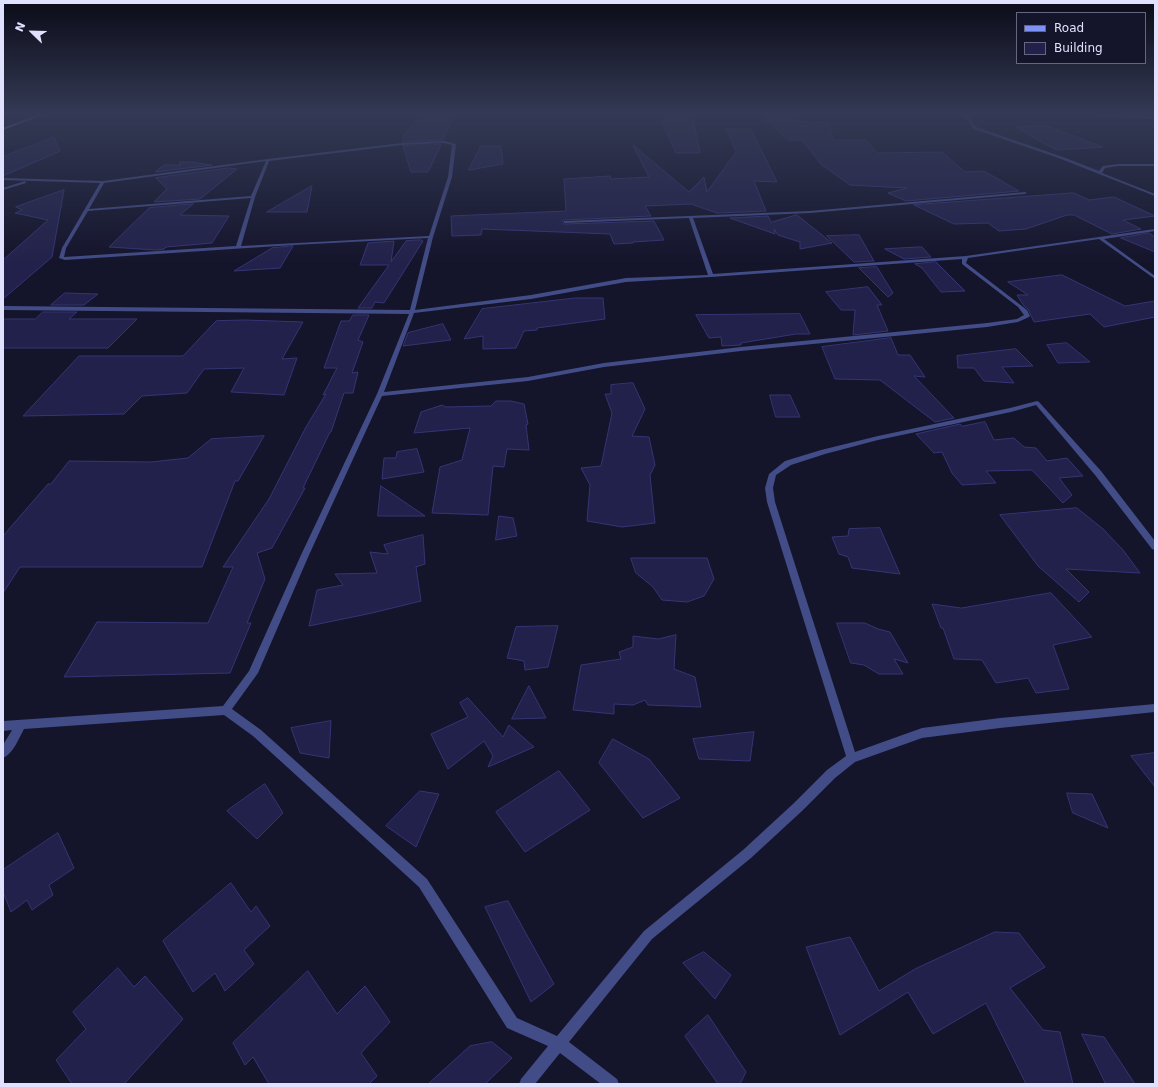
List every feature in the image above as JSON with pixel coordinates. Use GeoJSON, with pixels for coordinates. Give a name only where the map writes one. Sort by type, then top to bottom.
{"type":"FeatureCollection","features":[{"type":"Feature","properties":{"kind":"street"},"geometry":{"type":"LineString","coordinates":[[3,179],[103,182],[240,164]]}},
{"type":"Feature","properties":{"kind":"street"},"geometry":{"type":"LineString","coordinates":[[238,248],[253,197],[266,164]]}},
{"type":"Feature","properties":{"kind":"street"},"geometry":{"type":"LineString","coordinates":[[226,710],[253,673],[305,555],[380,394],[412,312],[431,238],[450,177],[452,164]]}},
{"type":"Feature","properties":{"kind":"street"},"geometry":{"type":"LineString","coordinates":[[1077,164],[1155,195]]}},
{"type":"Feature","properties":{"kind":"street"},"geometry":{"type":"LineString","coordinates":[[1100,173],[1104,167],[1118,165],[1155,165]]}},
{"type":"Feature","properties":{"kind":"street"},"geometry":{"type":"LineString","coordinates":[[3,189],[29,180]]}},
{"type":"Feature","properties":{"kind":"street"},"geometry":{"type":"LineString","coordinates":[[103,182],[88,210],[64,248],[61,258],[70,259],[238,248],[431,238]]}},
{"type":"Feature","properties":{"kind":"street"},"geometry":{"type":"LineString","coordinates":[[566,222],[810,212],[1025,193]]}},
{"type":"Feature","properties":{"kind":"street"},"geometry":{"type":"LineString","coordinates":[[88,210],[253,197]]}},
{"type":"Feature","properties":{"kind":"street"},"geometry":{"type":"LineString","coordinates":[[690,216],[711,276]]}},
{"type":"Feature","properties":{"kind":"street"},"geometry":{"type":"LineString","coordinates":[[3,308],[412,312],[531,297],[626,280],[711,276],[966,257],[1155,230]]}},
{"type":"Feature","properties":{"kind":"street"},"geometry":{"type":"LineString","coordinates":[[1100,238],[1155,278]]}},
{"type":"Feature","properties":{"kind":"street"},"geometry":{"type":"LineString","coordinates":[[380,394],[528,379],[604,365],[734,350],[987,325],[1018,320],[1027,316],[1025,311],[1020,306],[964,263],[966,257]]}},
{"type":"Feature","properties":{"kind":"street"},"geometry":{"type":"LineString","coordinates":[[852,758],[771,502],[770,488],[773,474],[788,463],[823,452],[878,438],[1011,410],[1037,403],[1098,473],[1155,547]]}},
{"type":"Feature","properties":{"kind":"street"},"geometry":{"type":"LineString","coordinates":[[526,1084],[648,935],[746,854],[798,807],[830,774],[852,758],[922,733],[1000,723],[1155,708]]}},
{"type":"Feature","properties":{"kind":"street"},"geometry":{"type":"LineString","coordinates":[[3,726],[226,710],[257,732],[423,883],[512,1023],[560,1044],[612,1084]]}},
{"type":"Feature","properties":{"kind":"street"},"geometry":{"type":"LineString","coordinates":[[3,753],[10,744],[20,724]]}},
{"type":"Feature","properties":{"kind":"building"},"geometry":{"type":"Polygon","coordinates":[[[3,164],[31,164],[3,176],[3,164]]]}},
{"type":"Feature","properties":{"kind":"building"},"geometry":{"type":"Polygon","coordinates":[[[180,164],[203,164],[212,165],[155,172],[164,165],[180,165],[180,164]]]}},
{"type":"Feature","properties":{"kind":"building"},"geometry":{"type":"Polygon","coordinates":[[[408,164],[432,164],[428,172],[411,172],[408,164]]]}},
{"type":"Feature","properties":{"kind":"building"},"geometry":{"type":"Polygon","coordinates":[[[472,164],[503,164],[503,164],[469,170],[472,164]]]}},
{"type":"Feature","properties":{"kind":"building"},"geometry":{"type":"Polygon","coordinates":[[[642,164],[655,164],[689,192],[704,177],[707,192],[727,164],[768,164],[777,182],[754,181],[766,211],[717,213],[691,204],[645,206],[651,216],[562,221],[564,224],[654,221],[664,240],[614,244],[610,234],[482,229],[481,235],[452,236],[451,216],[566,211],[564,179],[610,176],[611,179],[649,177],[642,164]]]}},
{"type":"Feature","properties":{"kind":"building"},"geometry":{"type":"Polygon","coordinates":[[[821,164],[955,164],[965,172],[984,171],[1019,191],[906,201],[888,193],[907,188],[850,185],[821,164]]]}},
{"type":"Feature","properties":{"kind":"building"},"geometry":{"type":"Polygon","coordinates":[[[229,168],[237,169],[200,199],[154,202],[167,189],[156,178],[229,168]]]}},
{"type":"Feature","properties":{"kind":"building"},"geometry":{"type":"Polygon","coordinates":[[[312,186],[307,212],[267,212],[312,186]]]}},
{"type":"Feature","properties":{"kind":"building"},"geometry":{"type":"Polygon","coordinates":[[[64,190],[52,257],[3,299],[3,260],[48,220],[15,213],[22,210],[16,207],[64,190]]]}},
{"type":"Feature","properties":{"kind":"building"},"geometry":{"type":"Polygon","coordinates":[[[1074,193],[1089,200],[1114,197],[1155,216],[1123,220],[1141,229],[1112,234],[1074,215],[1067,215],[1026,229],[999,231],[988,223],[954,224],[914,205],[1074,193]]]}},
{"type":"Feature","properties":{"kind":"building"},"geometry":{"type":"Polygon","coordinates":[[[193,204],[180,215],[229,216],[212,243],[166,247],[164,249],[156,250],[109,247],[149,208],[193,204]]]}},
{"type":"Feature","properties":{"kind":"building"},"geometry":{"type":"Polygon","coordinates":[[[797,215],[832,243],[800,249],[800,242],[778,235],[774,229],[775,234],[730,218],[768,216],[771,222],[797,215]]]}},
{"type":"Feature","properties":{"kind":"building"},"geometry":{"type":"Polygon","coordinates":[[[1149,233],[1155,237],[1155,252],[1121,238],[1149,233]]]}},
{"type":"Feature","properties":{"kind":"building"},"geometry":{"type":"Polygon","coordinates":[[[859,235],[874,261],[854,262],[827,236],[859,235]]]}},
{"type":"Feature","properties":{"kind":"building"},"geometry":{"type":"Polygon","coordinates":[[[394,241],[391,262],[406,241],[423,241],[384,303],[375,302],[372,308],[358,308],[389,265],[360,265],[368,243],[394,241]]]}},
{"type":"Feature","properties":{"kind":"building"},"geometry":{"type":"Polygon","coordinates":[[[293,246],[280,268],[234,271],[272,248],[293,246]]]}},
{"type":"Feature","properties":{"kind":"building"},"geometry":{"type":"Polygon","coordinates":[[[922,247],[931,257],[904,259],[885,249],[922,247]]]}},
{"type":"Feature","properties":{"kind":"building"},"geometry":{"type":"Polygon","coordinates":[[[936,262],[965,291],[941,292],[922,268],[915,264],[936,262]]]}},
{"type":"Feature","properties":{"kind":"building"},"geometry":{"type":"Polygon","coordinates":[[[877,267],[893,293],[888,297],[859,268],[877,267]]]}},
{"type":"Feature","properties":{"kind":"building"},"geometry":{"type":"Polygon","coordinates":[[[1062,275],[1125,306],[1155,301],[1155,317],[1104,327],[1090,314],[1034,322],[1028,309],[1024,306],[1017,295],[1028,295],[1008,282],[1062,275]]]}},
{"type":"Feature","properties":{"kind":"building"},"geometry":{"type":"Polygon","coordinates":[[[868,287],[882,305],[877,305],[888,331],[853,335],[855,310],[841,310],[826,292],[868,287]]]}},
{"type":"Feature","properties":{"kind":"building"},"geometry":{"type":"Polygon","coordinates":[[[65,293],[98,294],[84,305],[51,305],[65,293]]]}},
{"type":"Feature","properties":{"kind":"building"},"geometry":{"type":"Polygon","coordinates":[[[575,298],[603,298],[605,319],[524,331],[516,348],[483,349],[483,336],[464,339],[482,309],[575,298]]]}},
{"type":"Feature","properties":{"kind":"building"},"geometry":{"type":"Polygon","coordinates":[[[43,312],[77,312],[69,319],[137,319],[108,348],[3,348],[3,319],[35,319],[43,312]]]}},
{"type":"Feature","properties":{"kind":"building"},"geometry":{"type":"Polygon","coordinates":[[[800,314],[810,334],[796,334],[741,343],[741,345],[722,346],[721,337],[709,338],[696,315],[800,314]]]}},
{"type":"Feature","properties":{"kind":"building"},"geometry":{"type":"Polygon","coordinates":[[[353,315],[369,315],[358,340],[363,342],[352,373],[358,372],[353,393],[344,393],[331,432],[303,488],[305,488],[272,548],[257,553],[265,579],[247,623],[251,623],[230,673],[64,677],[97,622],[208,623],[233,567],[223,567],[269,499],[306,427],[326,394],[323,395],[337,368],[324,368],[341,321],[349,321],[353,315]]]}},
{"type":"Feature","properties":{"kind":"building"},"geometry":{"type":"Polygon","coordinates":[[[245,320],[303,322],[282,359],[297,358],[284,395],[231,392],[244,368],[204,369],[187,393],[142,396],[124,414],[23,416],[79,356],[183,356],[216,321],[245,320]]]}},
{"type":"Feature","properties":{"kind":"building"},"geometry":{"type":"Polygon","coordinates":[[[443,324],[451,340],[403,346],[408,333],[443,324]]]}},
{"type":"Feature","properties":{"kind":"building"},"geometry":{"type":"Polygon","coordinates":[[[891,338],[898,355],[910,355],[925,377],[914,376],[954,418],[935,422],[880,380],[835,379],[822,347],[891,338]]]}},
{"type":"Feature","properties":{"kind":"building"},"geometry":{"type":"Polygon","coordinates":[[[1067,343],[1090,362],[1058,363],[1047,345],[1067,343]]]}},
{"type":"Feature","properties":{"kind":"building"},"geometry":{"type":"Polygon","coordinates":[[[1016,349],[1033,366],[1002,367],[1014,383],[984,381],[974,368],[958,368],[957,356],[1016,349]]]}},
{"type":"Feature","properties":{"kind":"building"},"geometry":{"type":"Polygon","coordinates":[[[633,383],[645,409],[632,436],[649,437],[655,465],[650,475],[655,523],[622,527],[587,521],[590,485],[581,468],[601,466],[612,413],[605,394],[611,394],[611,385],[633,383]]]}},
{"type":"Feature","properties":{"kind":"building"},"geometry":{"type":"Polygon","coordinates":[[[770,395],[790,395],[800,417],[776,417],[770,395]]]}},
{"type":"Feature","properties":{"kind":"building"},"geometry":{"type":"Polygon","coordinates":[[[496,401],[511,401],[524,404],[528,424],[526,425],[529,450],[507,449],[504,467],[493,466],[488,515],[432,513],[440,467],[462,460],[470,428],[414,433],[421,412],[442,405],[446,407],[491,406],[496,401]]]}},
{"type":"Feature","properties":{"kind":"building"},"geometry":{"type":"Polygon","coordinates":[[[985,422],[994,440],[1014,438],[1024,447],[1036,448],[1047,461],[1067,458],[1083,476],[1059,478],[1072,495],[1063,503],[1032,470],[986,471],[996,483],[962,485],[952,473],[942,452],[934,453],[916,434],[960,424],[962,426],[985,422]]]}},
{"type":"Feature","properties":{"kind":"building"},"geometry":{"type":"Polygon","coordinates":[[[264,436],[238,481],[235,481],[202,567],[20,567],[3,593],[3,536],[48,484],[51,484],[69,461],[151,462],[188,458],[211,439],[264,436]]]}},
{"type":"Feature","properties":{"kind":"building"},"geometry":{"type":"Polygon","coordinates":[[[417,449],[424,472],[382,479],[384,458],[396,458],[397,452],[417,449]]]}},
{"type":"Feature","properties":{"kind":"building"},"geometry":{"type":"Polygon","coordinates":[[[381,486],[425,516],[378,516],[381,486]]]}},
{"type":"Feature","properties":{"kind":"building"},"geometry":{"type":"Polygon","coordinates":[[[1077,508],[1103,529],[1123,550],[1140,573],[1066,569],[1089,592],[1079,602],[1038,566],[1000,515],[1077,508]]]}},
{"type":"Feature","properties":{"kind":"building"},"geometry":{"type":"Polygon","coordinates":[[[499,516],[513,518],[517,536],[496,540],[499,516]]]}},
{"type":"Feature","properties":{"kind":"building"},"geometry":{"type":"Polygon","coordinates":[[[880,528],[900,574],[852,568],[848,557],[839,554],[832,537],[848,536],[849,529],[880,528]]]}},
{"type":"Feature","properties":{"kind":"building"},"geometry":{"type":"Polygon","coordinates":[[[423,535],[425,564],[416,567],[421,601],[309,626],[317,590],[343,585],[335,574],[377,573],[370,552],[388,554],[384,545],[423,535]]]}},
{"type":"Feature","properties":{"kind":"building"},"geometry":{"type":"Polygon","coordinates":[[[631,558],[707,558],[714,579],[704,596],[687,602],[662,600],[653,587],[636,573],[631,558]]]}},
{"type":"Feature","properties":{"kind":"building"},"geometry":{"type":"Polygon","coordinates":[[[1051,593],[1092,637],[1053,645],[1069,689],[1036,693],[1028,678],[996,683],[982,660],[954,659],[943,628],[941,628],[932,604],[961,608],[1051,593]]]}},
{"type":"Feature","properties":{"kind":"building"},"geometry":{"type":"Polygon","coordinates":[[[837,623],[865,623],[878,629],[890,632],[908,663],[894,659],[903,674],[879,674],[864,665],[851,663],[837,623]]]}},
{"type":"Feature","properties":{"kind":"building"},"geometry":{"type":"Polygon","coordinates":[[[558,626],[548,667],[525,670],[524,661],[507,658],[516,627],[558,626]]]}},
{"type":"Feature","properties":{"kind":"building"},"geometry":{"type":"Polygon","coordinates":[[[676,635],[674,669],[695,677],[701,707],[648,705],[645,700],[633,705],[614,704],[614,714],[573,710],[581,665],[621,659],[619,652],[633,647],[633,636],[658,639],[676,635]]]}},
{"type":"Feature","properties":{"kind":"building"},"geometry":{"type":"Polygon","coordinates":[[[529,686],[546,718],[512,719],[529,686]]]}},
{"type":"Feature","properties":{"kind":"building"},"geometry":{"type":"Polygon","coordinates":[[[468,698],[503,737],[509,725],[534,747],[488,767],[493,756],[484,741],[448,769],[431,734],[468,717],[460,703],[468,698]]]}},
{"type":"Feature","properties":{"kind":"building"},"geometry":{"type":"Polygon","coordinates":[[[331,721],[329,758],[300,753],[291,728],[331,721]]]}},
{"type":"Feature","properties":{"kind":"building"},"geometry":{"type":"Polygon","coordinates":[[[754,732],[750,761],[699,759],[693,739],[754,732]]]}},
{"type":"Feature","properties":{"kind":"building"},"geometry":{"type":"Polygon","coordinates":[[[613,739],[649,759],[680,798],[643,818],[599,763],[613,739]]]}},
{"type":"Feature","properties":{"kind":"building"},"geometry":{"type":"Polygon","coordinates":[[[1155,753],[1155,787],[1131,756],[1155,753]]]}},
{"type":"Feature","properties":{"kind":"building"},"geometry":{"type":"Polygon","coordinates":[[[559,771],[590,810],[525,852],[496,812],[559,771]]]}},
{"type":"Feature","properties":{"kind":"building"},"geometry":{"type":"Polygon","coordinates":[[[265,784],[283,813],[257,839],[227,811],[265,784]]]}},
{"type":"Feature","properties":{"kind":"building"},"geometry":{"type":"Polygon","coordinates":[[[420,791],[439,794],[416,847],[386,826],[420,791]]]}},
{"type":"Feature","properties":{"kind":"building"},"geometry":{"type":"Polygon","coordinates":[[[1067,793],[1092,794],[1108,828],[1073,813],[1067,793]]]}},
{"type":"Feature","properties":{"kind":"building"},"geometry":{"type":"Polygon","coordinates":[[[58,833],[74,868],[49,885],[53,895],[32,910],[27,900],[11,912],[3,892],[3,870],[58,833]]]}},
{"type":"Feature","properties":{"kind":"building"},"geometry":{"type":"Polygon","coordinates":[[[231,883],[251,912],[256,906],[270,926],[244,950],[254,964],[225,991],[215,973],[193,992],[163,941],[231,883]]]}},
{"type":"Feature","properties":{"kind":"building"},"geometry":{"type":"Polygon","coordinates":[[[508,901],[554,984],[531,1002],[485,907],[508,901]]]}},
{"type":"Feature","properties":{"kind":"building"},"geometry":{"type":"Polygon","coordinates":[[[995,932],[1019,933],[1045,967],[1010,988],[1043,1030],[1060,1032],[1073,1084],[1026,1084],[986,1003],[933,1034],[908,992],[840,1035],[806,947],[850,937],[879,991],[915,969],[995,932]]]}},
{"type":"Feature","properties":{"kind":"building"},"geometry":{"type":"Polygon","coordinates":[[[704,952],[731,975],[715,999],[683,963],[704,952]]]}},
{"type":"Feature","properties":{"kind":"building"},"geometry":{"type":"Polygon","coordinates":[[[118,968],[134,987],[145,976],[183,1019],[124,1084],[72,1084],[56,1060],[86,1029],[73,1012],[118,968]]]}},
{"type":"Feature","properties":{"kind":"building"},"geometry":{"type":"Polygon","coordinates":[[[308,971],[337,1014],[365,986],[390,1022],[361,1053],[377,1076],[369,1084],[269,1084],[253,1057],[245,1065],[233,1043],[308,971]]]}},
{"type":"Feature","properties":{"kind":"building"},"geometry":{"type":"Polygon","coordinates":[[[708,1015],[746,1072],[740,1084],[718,1084],[685,1036],[708,1015]]]}},
{"type":"Feature","properties":{"kind":"building"},"geometry":{"type":"Polygon","coordinates":[[[1082,1034],[1104,1037],[1135,1084],[1106,1084],[1082,1034]]]}},
{"type":"Feature","properties":{"kind":"building"},"geometry":{"type":"Polygon","coordinates":[[[492,1042],[512,1058],[485,1084],[428,1084],[470,1046],[492,1042]]]}}]}
